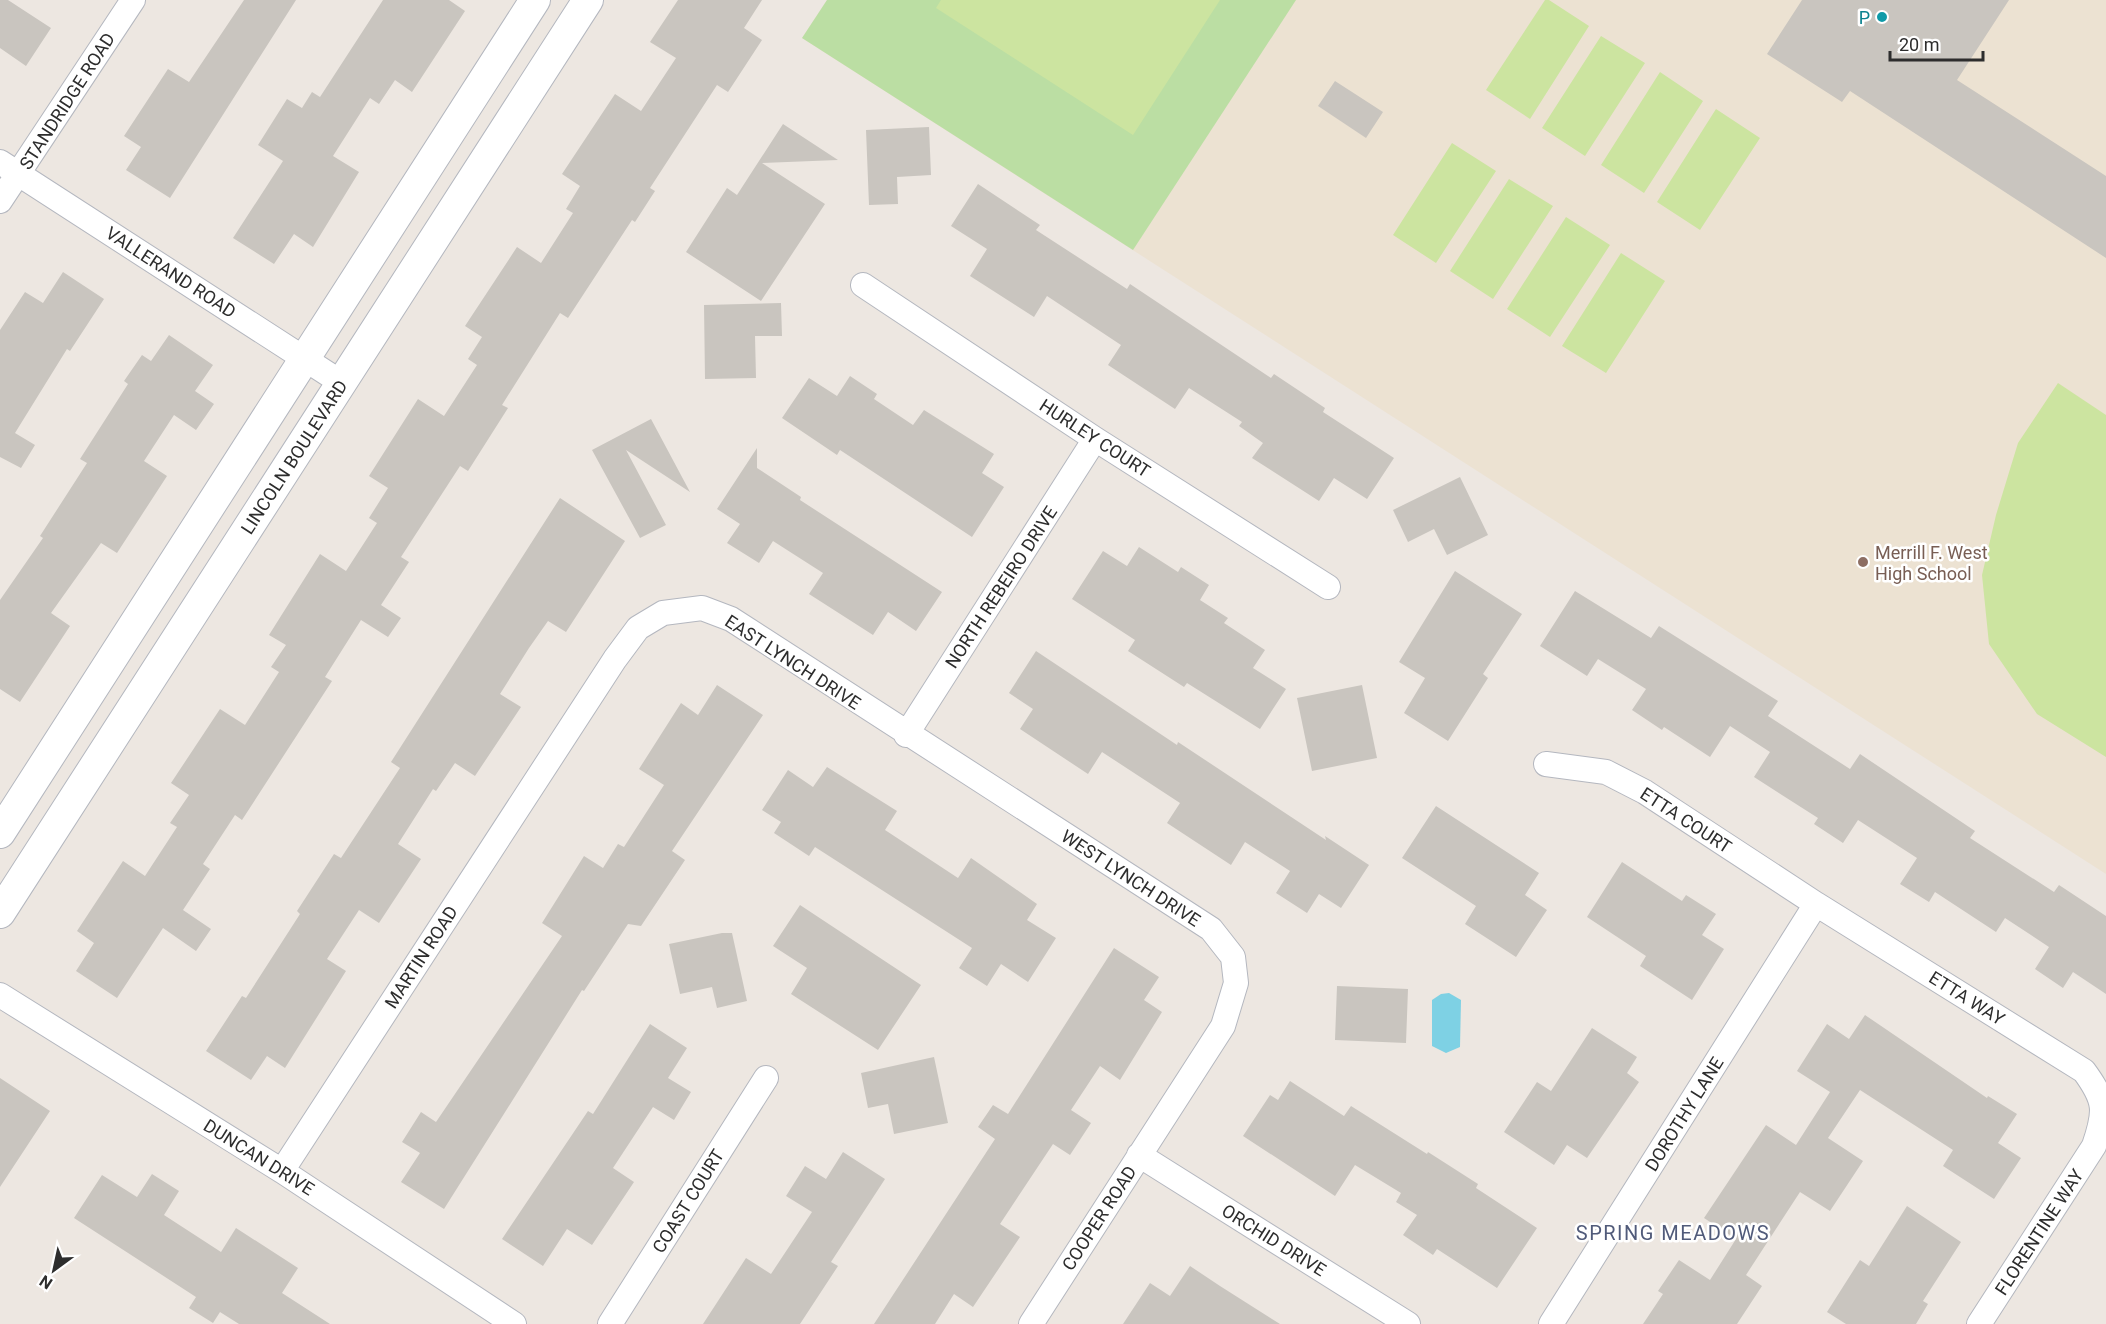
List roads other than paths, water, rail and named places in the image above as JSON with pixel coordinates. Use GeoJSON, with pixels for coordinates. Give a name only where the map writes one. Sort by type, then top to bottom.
{"type":"FeatureCollection","features":[{"type":"Feature","properties":{"kind":"street","name":"STANDRIDGE ROAD"},"geometry":{"type":"LineString","coordinates":[[0,201],[9,168],[133,0]]}},
{"type":"Feature","properties":{"kind":"street"},"geometry":{"type":"LineString","coordinates":[[0,832],[535,0]]}},
{"type":"Feature","properties":{"kind":"street","name":"LINCOLN BOULEVARD"},"geometry":{"type":"LineString","coordinates":[[0,913],[588,0]]}},
{"type":"Feature","properties":{"kind":"street","name":"VALLERAND ROAD"},"geometry":{"type":"LineString","coordinates":[[9,168],[342,383]]}},
{"type":"Feature","properties":{"kind":"street","name":"HURLEY COURT"},"geometry":{"type":"LineString","coordinates":[[863,285],[1095,439],[1328,587]]}},
{"type":"Feature","properties":{"kind":"street","name":"NORTH REBEIRO DRIVE"},"geometry":{"type":"LineString","coordinates":[[906,735],[1095,439]]}},
{"type":"Feature","properties":{"kind":"street","name":"EAST LYNCH DRIVE"},"geometry":{"type":"LineString","coordinates":[[560,743],[615,658],[638,628],[663,613],[702,608],[731,619],[906,735]]}},
{"type":"Feature","properties":{"kind":"street","name":"WEST LYNCH DRIVE"},"geometry":{"type":"LineString","coordinates":[[906,735],[1211,929],[1233,957],[1236,983],[1223,1026],[1167,1112]]}},
{"type":"Feature","properties":{"kind":"street","name":"MARTIN ROAD"},"geometry":{"type":"LineString","coordinates":[[282,1172],[560,743]]}},
{"type":"Feature","properties":{"kind":"street","name":"ETTA COURT"},"geometry":{"type":"LineString","coordinates":[[1546,764],[1606,772],[1816,904]]}},
{"type":"Feature","properties":{"kind":"street","name":"ETTA WAY"},"geometry":{"type":"LineString","coordinates":[[1816,904],[2085,1071],[2097,1087],[2105,1104]]}},
{"type":"Feature","properties":{"kind":"street","name":"DOROTHY LANE"},"geometry":{"type":"LineString","coordinates":[[1551,1324],[1816,904]]}},
{"type":"Feature","properties":{"kind":"street","name":"DUNCAN DRIVE"},"geometry":{"type":"LineString","coordinates":[[0,994],[282,1172],[514,1324]]}},
{"type":"Feature","properties":{"kind":"street","name":"COAST COURT"},"geometry":{"type":"LineString","coordinates":[[610,1324],[766,1078]]}},
{"type":"Feature","properties":{"kind":"street","name":"FLORENTINE WAY"},"geometry":{"type":"LineString","coordinates":[[1979,1324],[2094,1146],[2104,1119],[2105,1104]]}},
{"type":"Feature","properties":{"kind":"street","name":"COOPER ROAD"},"geometry":{"type":"LineString","coordinates":[[1031,1324],[1167,1112]]}},
{"type":"Feature","properties":{"kind":"street","name":"ORCHID DRIVE"},"geometry":{"type":"LineString","coordinates":[[1139,1155],[1408,1324]]}},
{"type":"Feature","properties":{"kind":"water"},"geometry":{"type":"Polygon","coordinates":[[[1449,993],[1461,1000],[1460,1047],[1446,1053],[1432,1046],[1432,1000],[1441,994],[1449,993]]]}},
{"type":"Feature","properties":{"kind":"place","name":"P"},"geometry":{"type":"Point","coordinates":[1882,17]}},
{"type":"Feature","properties":{"kind":"place","name":"Merrill F. West High School"},"geometry":{"type":"Point","coordinates":[1863,562]}},
{"type":"Feature","properties":{"kind":"district","name":"SPRING MEADOWS"},"geometry":{"type":"Point","coordinates":[1673,1233]}}]}
